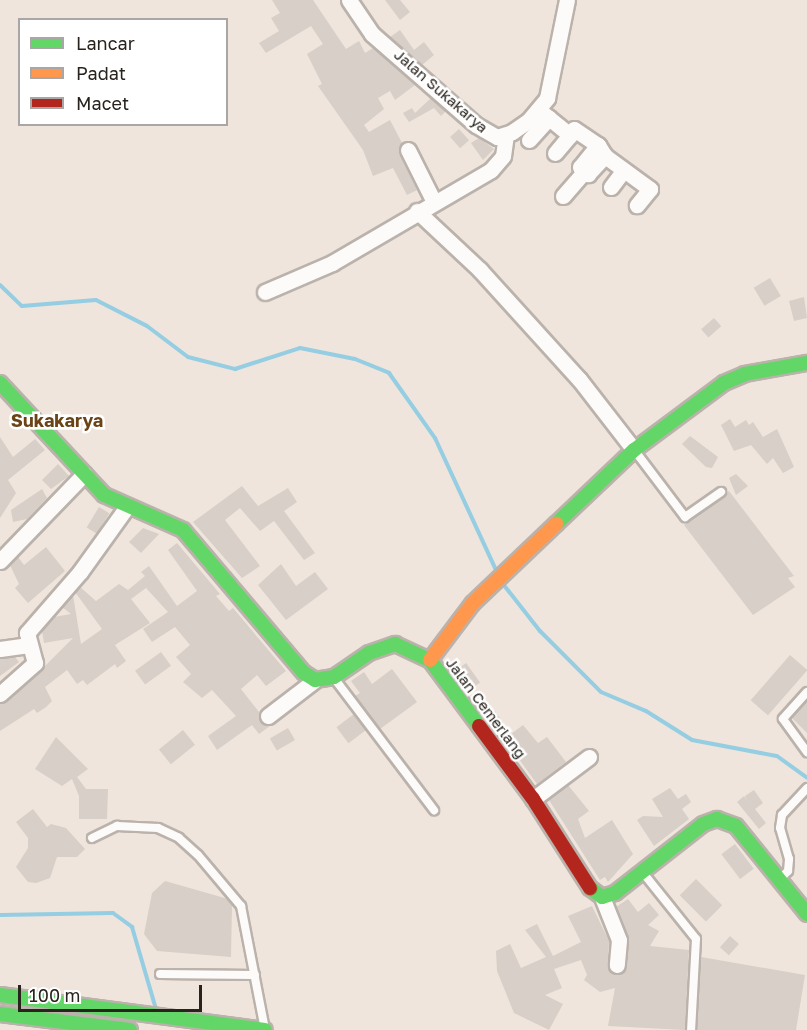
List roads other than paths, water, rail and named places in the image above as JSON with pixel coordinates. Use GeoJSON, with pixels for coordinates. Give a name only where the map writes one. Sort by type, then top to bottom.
{"type":"FeatureCollection","features":[{"type":"Feature","properties":{"kind":"street","name":"Jalan Sukakarya"},"geometry":{"type":"LineString","coordinates":[[349,0],[372,33],[476,125],[497,136],[506,135],[544,114],[552,84],[567,0]]}},
{"type":"Feature","properties":{"kind":"street"},"geometry":{"type":"LineString","coordinates":[[529,140],[544,114],[570,135]]}},
{"type":"Feature","properties":{"kind":"street"},"geometry":{"type":"LineString","coordinates":[[555,153],[574,129],[650,189],[637,206]]}},
{"type":"Feature","properties":{"kind":"street"},"geometry":{"type":"LineString","coordinates":[[265,292],[332,263],[496,166],[505,151],[506,135]]}},
{"type":"Feature","properties":{"kind":"street"},"geometry":{"type":"LineString","coordinates":[[408,150],[434,202]]}},
{"type":"Feature","properties":{"kind":"street"},"geometry":{"type":"LineString","coordinates":[[563,196],[585,171],[580,166],[601,151]]}},
{"type":"Feature","properties":{"kind":"street"},"geometry":{"type":"LineString","coordinates":[[611,187],[624,170]]}},
{"type":"Feature","properties":{"kind":"street"},"geometry":{"type":"LineString","coordinates":[[417,211],[480,270],[579,379],[634,450]]}},
{"type":"Feature","properties":{"kind":"street"},"geometry":{"type":"LineString","coordinates":[[430,660],[473,603],[634,450],[724,383],[745,374],[807,363]]}},
{"type":"Feature","properties":{"kind":"street"},"geometry":{"type":"LineString","coordinates":[[0,383],[84,474],[126,508],[183,530],[304,673],[315,680],[268,716]]}},
{"type":"Feature","properties":{"kind":"street"},"geometry":{"type":"LineString","coordinates":[[0,561],[84,474]]}},
{"type":"Feature","properties":{"kind":"street"},"geometry":{"type":"LineString","coordinates":[[0,694],[35,663],[27,633],[80,572],[126,508]]}},
{"type":"Feature","properties":{"kind":"street"},"geometry":{"type":"LineString","coordinates":[[0,649],[17,644],[29,645]]}},
{"type":"Feature","properties":{"kind":"street","name":"Jalan Cemerlang"},"geometry":{"type":"LineString","coordinates":[[315,680],[334,677],[384,646],[403,647],[430,660],[533,799],[581,877],[592,891],[602,897]]}},
{"type":"Feature","properties":{"kind":"street"},"geometry":{"type":"LineString","coordinates":[[533,799],[589,756]]}},
{"type":"Feature","properties":{"kind":"street"},"geometry":{"type":"LineString","coordinates":[[617,965],[619,939],[602,897],[643,873],[703,824],[717,819],[736,826],[807,914]]}},
{"type":"Feature","properties":{"kind":"street"},"geometry":{"type":"LineString","coordinates":[[0,995],[265,1030]]}},
{"type":"Feature","properties":{"kind":"street"},"geometry":{"type":"LineString","coordinates":[[0,1014],[130,1030]]}},
{"type":"Feature","properties":{"kind":"lane"},"geometry":{"type":"LineString","coordinates":[[634,450],[685,517],[721,492]]}},
{"type":"Feature","properties":{"kind":"lane"},"geometry":{"type":"LineString","coordinates":[[334,677],[434,810]]}},
{"type":"Feature","properties":{"kind":"lane"},"geometry":{"type":"LineString","coordinates":[[807,692],[783,719],[807,752]]}},
{"type":"Feature","properties":{"kind":"lane"},"geometry":{"type":"LineString","coordinates":[[780,879],[788,871],[789,859],[780,828],[782,815],[807,788]]}},
{"type":"Feature","properties":{"kind":"lane"},"geometry":{"type":"LineString","coordinates":[[92,838],[117,826],[158,828],[179,838],[241,906],[265,1030]]}},
{"type":"Feature","properties":{"kind":"lane"},"geometry":{"type":"LineString","coordinates":[[643,873],[696,939],[691,1030]]}},
{"type":"Feature","properties":{"kind":"lane"},"geometry":{"type":"LineString","coordinates":[[160,975],[255,975]]}},
{"type":"Feature","properties":{"kind":"waterway"},"geometry":{"type":"LineString","coordinates":[[0,285],[22,306],[96,300],[147,326],[188,357],[235,369],[300,348],[355,359],[389,373],[435,438],[497,572]]}},
{"type":"Feature","properties":{"kind":"waterway"},"geometry":{"type":"LineString","coordinates":[[503,584],[540,631],[601,692],[646,711],[692,740],[777,756],[807,778]]}},
{"type":"Feature","properties":{"kind":"waterway"},"geometry":{"type":"LineString","coordinates":[[0,915],[113,913],[132,927],[156,1009]]}},
{"type":"Feature","properties":{"kind":"district","name":"Sukakarya"},"geometry":{"type":"Point","coordinates":[57,420]}}]}
